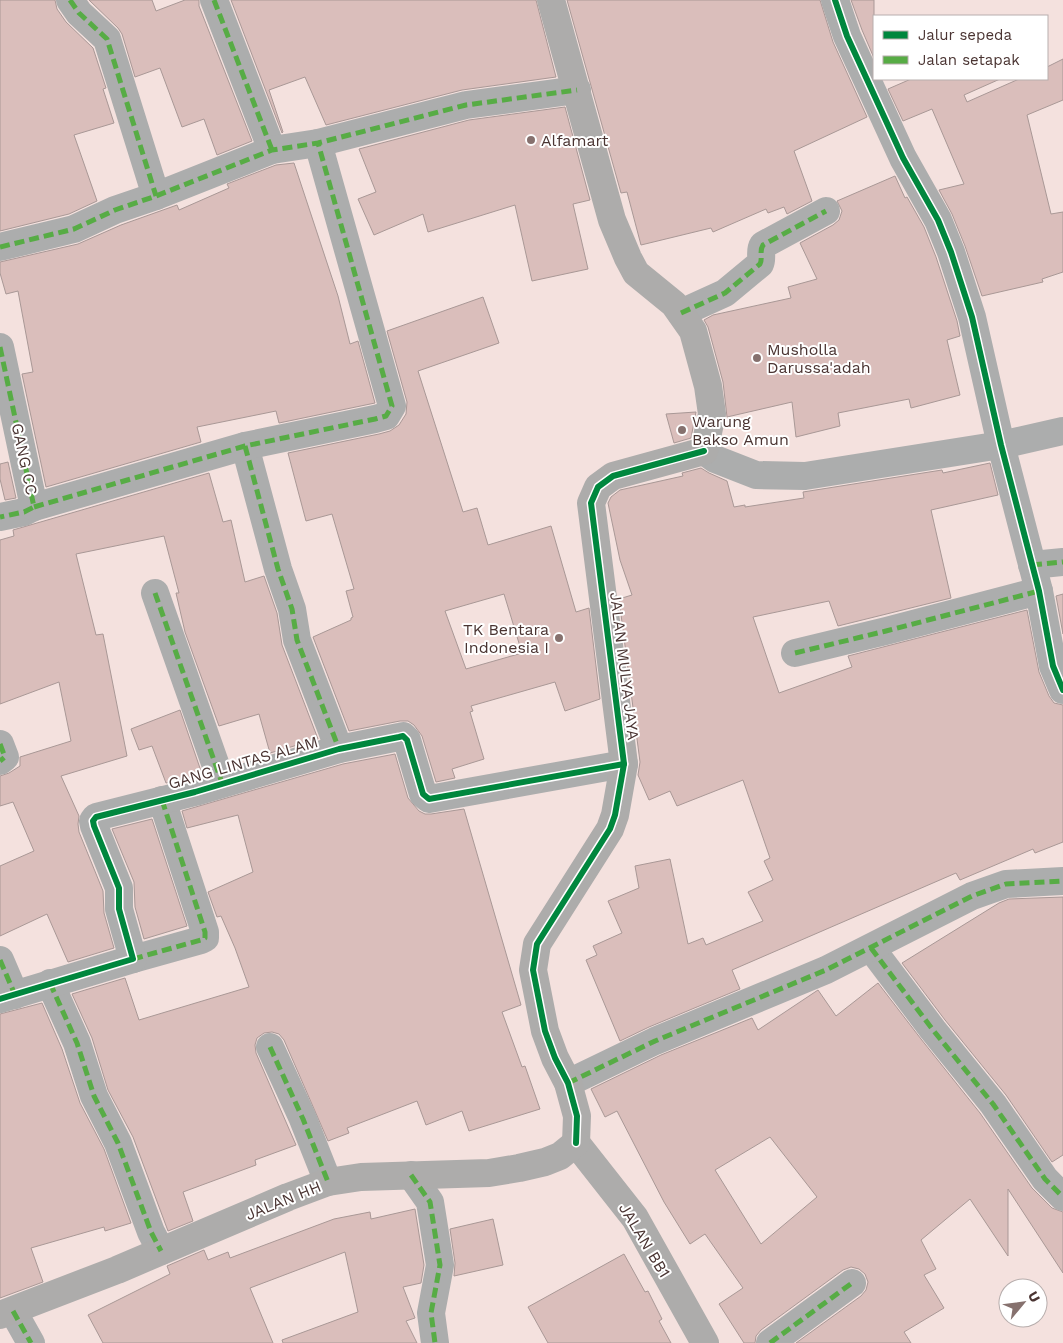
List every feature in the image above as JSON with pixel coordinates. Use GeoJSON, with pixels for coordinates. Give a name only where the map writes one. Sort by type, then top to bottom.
{"type":"FeatureCollection","features":[{"type":"Feature","properties":{"kind":"street"},"geometry":{"type":"LineString","coordinates":[[70,0],[78,13],[107,39],[156,196]]}},
{"type":"Feature","properties":{"kind":"street"},"geometry":{"type":"LineString","coordinates":[[214,0],[272,150]]}},
{"type":"Feature","properties":{"kind":"street"},"geometry":{"type":"LineString","coordinates":[[551,0],[612,220],[628,258],[636,273],[650,287],[674,304],[694,331],[708,386],[712,414],[704,451],[715,460],[756,475],[805,476],[1001,445],[1063,431]]}},
{"type":"Feature","properties":{"kind":"street"},"geometry":{"type":"LineString","coordinates":[[835,0],[847,36],[903,158],[938,220],[951,252],[972,317],[1001,445],[1039,591],[1053,666],[1063,690]]}},
{"type":"Feature","properties":{"kind":"street"},"geometry":{"type":"LineString","coordinates":[[0,247],[74,229],[115,210],[156,196],[272,150],[318,143],[466,105],[577,90]]}},
{"type":"Feature","properties":{"kind":"street"},"geometry":{"type":"LineString","coordinates":[[34,507],[245,446],[375,420],[386,416],[392,406],[318,143]]}},
{"type":"Feature","properties":{"kind":"street"},"geometry":{"type":"LineString","coordinates":[[681,313],[725,293],[760,264],[762,260],[761,248],[763,245],[826,211]]}},
{"type":"Feature","properties":{"kind":"street","name":"GANG CC"},"geometry":{"type":"LineString","coordinates":[[0,347],[34,507],[24,512],[0,517]]}},
{"type":"Feature","properties":{"kind":"street"},"geometry":{"type":"LineString","coordinates":[[245,446],[278,569],[292,609],[298,640],[339,749]]}},
{"type":"Feature","properties":{"kind":"street","name":"JALAN MULYA JAYA"},"geometry":{"type":"LineString","coordinates":[[576,1143],[577,1116],[568,1083],[555,1058],[545,1031],[533,970],[537,944],[610,829],[615,815],[624,764],[591,503],[598,487],[613,476],[704,451]]}},
{"type":"Feature","properties":{"kind":"street"},"geometry":{"type":"LineString","coordinates":[[1032,565],[1063,562]]}},
{"type":"Feature","properties":{"kind":"street"},"geometry":{"type":"LineString","coordinates":[[795,653],[1039,591]]}},
{"type":"Feature","properties":{"kind":"street"},"geometry":{"type":"LineString","coordinates":[[155,593],[222,783]]}},
{"type":"Feature","properties":{"kind":"street","name":"GANG LINTAS ALAM"},"geometry":{"type":"LineString","coordinates":[[133,959],[119,909],[118,888],[93,821],[96,817],[339,749],[403,736],[407,740],[423,794],[429,799],[624,764]]}},
{"type":"Feature","properties":{"kind":"street"},"geometry":{"type":"LineString","coordinates":[[0,744],[5,757],[0,761]]}},
{"type":"Feature","properties":{"kind":"street"},"geometry":{"type":"LineString","coordinates":[[0,960],[7,997],[205,938],[205,932],[162,800]]}},
{"type":"Feature","properties":{"kind":"street"},"geometry":{"type":"LineString","coordinates":[[568,1083],[655,1041],[813,975],[871,948],[972,896],[994,887],[1006,884],[1063,881]]}},
{"type":"Feature","properties":{"kind":"street"},"geometry":{"type":"LineString","coordinates":[[871,948],[933,1030],[993,1104],[1045,1179],[1063,1197]]}},
{"type":"Feature","properties":{"kind":"street"},"geometry":{"type":"LineString","coordinates":[[50,983],[77,1043],[94,1096],[118,1143],[151,1232],[161,1251]]}},
{"type":"Feature","properties":{"kind":"street"},"geometry":{"type":"LineString","coordinates":[[270,1047],[303,1120],[328,1182]]}},
{"type":"Feature","properties":{"kind":"street","name":"JALAN HH"},"geometry":{"type":"LineString","coordinates":[[7,1313],[328,1182],[361,1176],[489,1173],[519,1168],[560,1156],[576,1143]]}},
{"type":"Feature","properties":{"kind":"street","name":"JALAN BB1"},"geometry":{"type":"LineString","coordinates":[[576,1143],[635,1218],[705,1343]]}},
{"type":"Feature","properties":{"kind":"street"},"geometry":{"type":"LineString","coordinates":[[411,1175],[430,1202],[440,1265],[431,1312],[435,1343]]}},
{"type":"Feature","properties":{"kind":"street"},"geometry":{"type":"LineString","coordinates":[[770,1343],[852,1283]]}},
{"type":"Feature","properties":{"kind":"street"},"geometry":{"type":"LineString","coordinates":[[7,1313],[32,1343]]}},
{"type":"Feature","properties":{"kind":"building"},"geometry":{"type":"Polygon","coordinates":[[[0,0],[55,0],[57,9],[66,22],[93,48],[106,88],[103,89],[114,123],[74,135],[97,201],[69,214],[0,231],[0,0]]]}},
{"type":"Feature","properties":{"kind":"building"},"geometry":{"type":"Polygon","coordinates":[[[89,0],[152,0],[156,11],[185,0],[199,0],[199,6],[252,141],[217,155],[204,119],[182,127],[160,68],[135,77],[122,34],[89,0]]]}},
{"type":"Feature","properties":{"kind":"building"},"geometry":{"type":"Polygon","coordinates":[[[231,0],[536,0],[556,77],[462,90],[326,125],[305,77],[269,90],[282,133],[231,0]]]}},
{"type":"Feature","properties":{"kind":"building"},"geometry":{"type":"Polygon","coordinates":[[[567,0],[820,0],[833,42],[867,117],[794,151],[812,201],[787,214],[784,207],[768,213],[766,209],[713,232],[711,228],[641,245],[627,192],[621,193],[567,0]]]}},
{"type":"Feature","properties":{"kind":"building"},"geometry":{"type":"Polygon","coordinates":[[[851,0],[874,0],[873,56],[851,0]]]}},
{"type":"Feature","properties":{"kind":"building"},"geometry":{"type":"Polygon","coordinates":[[[1063,59],[1063,100],[1027,115],[1051,214],[1063,212],[1063,272],[1042,279],[1043,282],[982,296],[965,246],[952,214],[939,190],[964,184],[932,109],[903,121],[888,89],[909,80],[998,80],[964,95],[967,102],[1017,80],[1048,80],[1048,66],[1063,59]]]}},
{"type":"Feature","properties":{"kind":"building"},"geometry":{"type":"Polygon","coordinates":[[[565,107],[590,200],[573,204],[588,269],[532,281],[515,205],[428,232],[423,214],[374,235],[358,199],[376,192],[359,149],[469,120],[565,107]]]}},
{"type":"Feature","properties":{"kind":"building"},"geometry":{"type":"Polygon","coordinates":[[[294,163],[338,296],[350,344],[358,341],[375,403],[279,423],[276,411],[197,427],[201,442],[46,487],[22,374],[33,372],[18,291],[6,294],[0,273],[0,262],[78,244],[121,225],[177,205],[179,210],[229,188],[227,184],[276,165],[294,163]]]}},
{"type":"Feature","properties":{"kind":"building"},"geometry":{"type":"Polygon","coordinates":[[[895,176],[905,198],[907,197],[924,227],[957,321],[960,336],[947,340],[960,395],[911,408],[909,399],[838,413],[840,426],[796,437],[792,402],[727,417],[723,382],[708,327],[704,320],[713,315],[791,298],[788,287],[817,279],[800,243],[839,220],[842,211],[837,201],[895,176]]]}},
{"type":"Feature","properties":{"kind":"building"},"geometry":{"type":"Polygon","coordinates":[[[483,297],[499,343],[418,371],[463,512],[477,508],[488,545],[551,526],[576,612],[589,608],[600,699],[565,711],[555,682],[471,706],[473,711],[470,712],[484,759],[452,769],[455,778],[436,782],[422,736],[414,725],[408,721],[349,731],[313,637],[351,620],[353,617],[346,591],[354,589],[332,514],[306,521],[288,453],[379,434],[390,431],[399,425],[406,414],[407,402],[387,331],[483,297]],[[504,594],[445,611],[466,669],[522,653],[504,594]]]}},
{"type":"Feature","properties":{"kind":"building","name":"Warung Bakso Amun"},"geometry":{"type":"Polygon","coordinates":[[[696,412],[691,438],[674,443],[666,414],[696,412]]]}},
{"type":"Feature","properties":{"kind":"building"},"geometry":{"type":"Polygon","coordinates":[[[8,462],[16,498],[5,500],[0,479],[0,464],[8,462]]]}},
{"type":"Feature","properties":{"kind":"building"},"geometry":{"type":"Polygon","coordinates":[[[990,463],[998,495],[931,510],[951,598],[838,626],[829,601],[753,617],[779,693],[852,667],[848,656],[1027,610],[1039,672],[1054,703],[1063,705],[1063,842],[1035,853],[1033,849],[960,880],[956,873],[732,970],[740,989],[620,1041],[586,960],[597,955],[593,946],[622,933],[608,901],[639,888],[635,866],[670,859],[688,944],[703,938],[706,945],[763,921],[748,892],[773,880],[764,861],[770,858],[743,780],[677,806],[670,791],[649,800],[638,775],[640,762],[619,599],[632,595],[620,560],[608,503],[611,497],[620,490],[683,476],[682,473],[701,468],[727,481],[734,507],[745,505],[745,507],[804,498],[803,492],[942,470],[943,473],[990,463]]]}},
{"type":"Feature","properties":{"kind":"building"},"geometry":{"type":"Polygon","coordinates":[[[209,473],[223,522],[231,520],[245,582],[264,576],[277,613],[282,645],[318,739],[270,753],[259,714],[219,726],[185,632],[176,593],[179,593],[164,536],[76,554],[96,635],[103,634],[127,756],[61,776],[79,816],[79,832],[103,891],[104,913],[114,948],[68,962],[47,914],[0,936],[0,866],[34,851],[13,802],[0,806],[0,776],[20,766],[20,757],[71,741],[59,682],[0,704],[0,540],[14,536],[13,530],[209,473]]]}},
{"type":"Feature","properties":{"kind":"building"},"geometry":{"type":"Polygon","coordinates":[[[1063,594],[1063,634],[1056,596],[1063,594]]]}},
{"type":"Feature","properties":{"kind":"building"},"geometry":{"type":"Polygon","coordinates":[[[180,710],[202,774],[166,783],[152,746],[139,750],[131,729],[180,710]]]}},
{"type":"Feature","properties":{"kind":"building"},"geometry":{"type":"Polygon","coordinates":[[[395,754],[408,798],[419,811],[431,814],[464,809],[521,1005],[502,1012],[522,1067],[525,1066],[540,1109],[469,1131],[462,1111],[426,1125],[417,1101],[347,1128],[349,1133],[328,1141],[284,1040],[279,1034],[272,1032],[264,1033],[257,1038],[255,1045],[256,1053],[296,1145],[255,1160],[256,1165],[183,1192],[193,1221],[168,1231],[133,1137],[108,1090],[92,1038],[72,994],[125,978],[139,1020],[249,987],[235,948],[221,916],[217,917],[208,892],[253,872],[238,815],[187,828],[182,811],[343,764],[395,754]]]}},
{"type":"Feature","properties":{"kind":"building"},"geometry":{"type":"Polygon","coordinates":[[[152,819],[187,926],[144,939],[135,907],[134,882],[112,829],[152,819]]]}},
{"type":"Feature","properties":{"kind":"building"},"geometry":{"type":"Polygon","coordinates":[[[1063,897],[1063,1155],[1052,1162],[1006,1095],[902,963],[999,903],[1009,899],[1063,897]]]}},
{"type":"Feature","properties":{"kind":"building"},"geometry":{"type":"Polygon","coordinates":[[[878,983],[980,1113],[1032,1188],[1052,1208],[1063,1212],[1063,1273],[1008,1189],[1008,1256],[970,1199],[921,1240],[936,1269],[924,1275],[944,1308],[904,1332],[911,1343],[796,1343],[861,1296],[866,1290],[868,1282],[865,1274],[859,1269],[851,1267],[843,1270],[761,1330],[756,1336],[755,1343],[744,1343],[719,1304],[743,1288],[705,1234],[690,1244],[664,1202],[617,1111],[605,1117],[591,1089],[661,1055],[752,1018],[758,1030],[818,990],[836,1016],[878,983]],[[770,1137],[715,1170],[761,1244],[817,1197],[770,1137]]]}},
{"type":"Feature","properties":{"kind":"building"},"geometry":{"type":"Polygon","coordinates":[[[42,1003],[62,1049],[80,1103],[104,1149],[131,1223],[105,1231],[104,1227],[31,1248],[43,1282],[0,1298],[0,1014],[42,1003]]]}},
{"type":"Feature","properties":{"kind":"building"},"geometry":{"type":"Polygon","coordinates":[[[415,1209],[424,1265],[421,1283],[403,1287],[415,1318],[406,1321],[417,1343],[283,1343],[282,1340],[358,1312],[345,1252],[250,1288],[273,1343],[103,1343],[88,1315],[170,1274],[167,1266],[204,1250],[208,1260],[228,1252],[230,1258],[334,1219],[370,1212],[371,1219],[415,1209]]]}},
{"type":"Feature","properties":{"kind":"building"},"geometry":{"type":"Polygon","coordinates":[[[493,1219],[503,1265],[454,1276],[455,1263],[450,1229],[493,1219]]]}},
{"type":"Feature","properties":{"kind":"building"},"geometry":{"type":"Polygon","coordinates":[[[624,1254],[645,1292],[648,1291],[662,1319],[659,1321],[671,1343],[548,1343],[528,1307],[624,1254]]]}},
{"type":"Feature","properties":{"kind":"marked path"},"geometry":{"type":"LineString","coordinates":[[70,0],[79,13],[107,39],[156,196]]}},
{"type":"Feature","properties":{"kind":"marked path"},"geometry":{"type":"LineString","coordinates":[[214,0],[272,150]]}},
{"type":"Feature","properties":{"kind":"marked path"},"geometry":{"type":"LineString","coordinates":[[0,247],[74,229],[115,210],[156,196],[272,150],[318,143],[466,105],[577,90]]}},
{"type":"Feature","properties":{"kind":"marked path"},"geometry":{"type":"LineString","coordinates":[[34,507],[245,446],[386,416],[392,406],[318,143]]}},
{"type":"Feature","properties":{"kind":"marked path"},"geometry":{"type":"LineString","coordinates":[[681,313],[725,293],[760,264],[763,245],[826,211]]}},
{"type":"Feature","properties":{"kind":"marked path"},"geometry":{"type":"LineString","coordinates":[[0,347],[34,507],[24,512],[0,517]]}},
{"type":"Feature","properties":{"kind":"marked path"},"geometry":{"type":"LineString","coordinates":[[245,446],[278,569],[292,609],[297,640],[339,749]]}},
{"type":"Feature","properties":{"kind":"marked path"},"geometry":{"type":"LineString","coordinates":[[1032,565],[1063,562]]}},
{"type":"Feature","properties":{"kind":"marked path"},"geometry":{"type":"LineString","coordinates":[[795,653],[1039,591]]}},
{"type":"Feature","properties":{"kind":"marked path"},"geometry":{"type":"LineString","coordinates":[[155,593],[222,783]]}},
{"type":"Feature","properties":{"kind":"marked path"},"geometry":{"type":"LineString","coordinates":[[0,744],[5,757],[0,761]]}},
{"type":"Feature","properties":{"kind":"marked path"},"geometry":{"type":"LineString","coordinates":[[133,959],[205,938],[205,932],[162,800]]}},
{"type":"Feature","properties":{"kind":"marked path"},"geometry":{"type":"LineString","coordinates":[[568,1083],[655,1041],[826,970],[972,896],[1006,884],[1063,881]]}},
{"type":"Feature","properties":{"kind":"marked path"},"geometry":{"type":"LineString","coordinates":[[871,948],[933,1030],[993,1104],[1045,1179],[1063,1197]]}},
{"type":"Feature","properties":{"kind":"marked path"},"geometry":{"type":"LineString","coordinates":[[0,960],[15,995]]}},
{"type":"Feature","properties":{"kind":"marked path"},"geometry":{"type":"LineString","coordinates":[[50,983],[77,1043],[94,1096],[118,1143],[151,1232],[161,1251]]}},
{"type":"Feature","properties":{"kind":"marked path"},"geometry":{"type":"LineString","coordinates":[[270,1047],[303,1119],[328,1182]]}},
{"type":"Feature","properties":{"kind":"marked path"},"geometry":{"type":"LineString","coordinates":[[411,1175],[430,1202],[440,1265],[431,1313],[435,1343]]}},
{"type":"Feature","properties":{"kind":"marked path"},"geometry":{"type":"LineString","coordinates":[[770,1343],[852,1283]]}},
{"type":"Feature","properties":{"kind":"marked path"},"geometry":{"type":"LineString","coordinates":[[13,1311],[31,1343]]}},
{"type":"Feature","properties":{"kind":"cycle path"},"geometry":{"type":"LineString","coordinates":[[835,0],[847,36],[903,158],[938,220],[951,252],[972,317],[1001,445],[1039,591],[1053,666],[1063,690]]}},
{"type":"Feature","properties":{"kind":"cycle path"},"geometry":{"type":"LineString","coordinates":[[576,1143],[577,1116],[568,1083],[555,1058],[545,1031],[533,970],[537,944],[610,829],[615,815],[624,764],[591,503],[598,487],[613,476],[704,451]]}},
{"type":"Feature","properties":{"kind":"cycle path"},"geometry":{"type":"LineString","coordinates":[[0,999],[133,959],[119,909],[119,888],[94,826],[93,821],[96,817],[195,792],[339,749],[403,736],[407,740],[423,794],[429,799],[624,764]]}},
{"type":"Feature","properties":{"kind":"place","name":"Alfamart"},"geometry":{"type":"Point","coordinates":[531,140]}},
{"type":"Feature","properties":{"kind":"place","name":"Musholla Darussa'adah"},"geometry":{"type":"Point","coordinates":[757,358]}},
{"type":"Feature","properties":{"kind":"place","name":"Warung Bakso Amun"},"geometry":{"type":"Point","coordinates":[682,430]}},
{"type":"Feature","properties":{"kind":"place","name":"TK Bentara Indonesia I"},"geometry":{"type":"Point","coordinates":[559,638]}}]}
